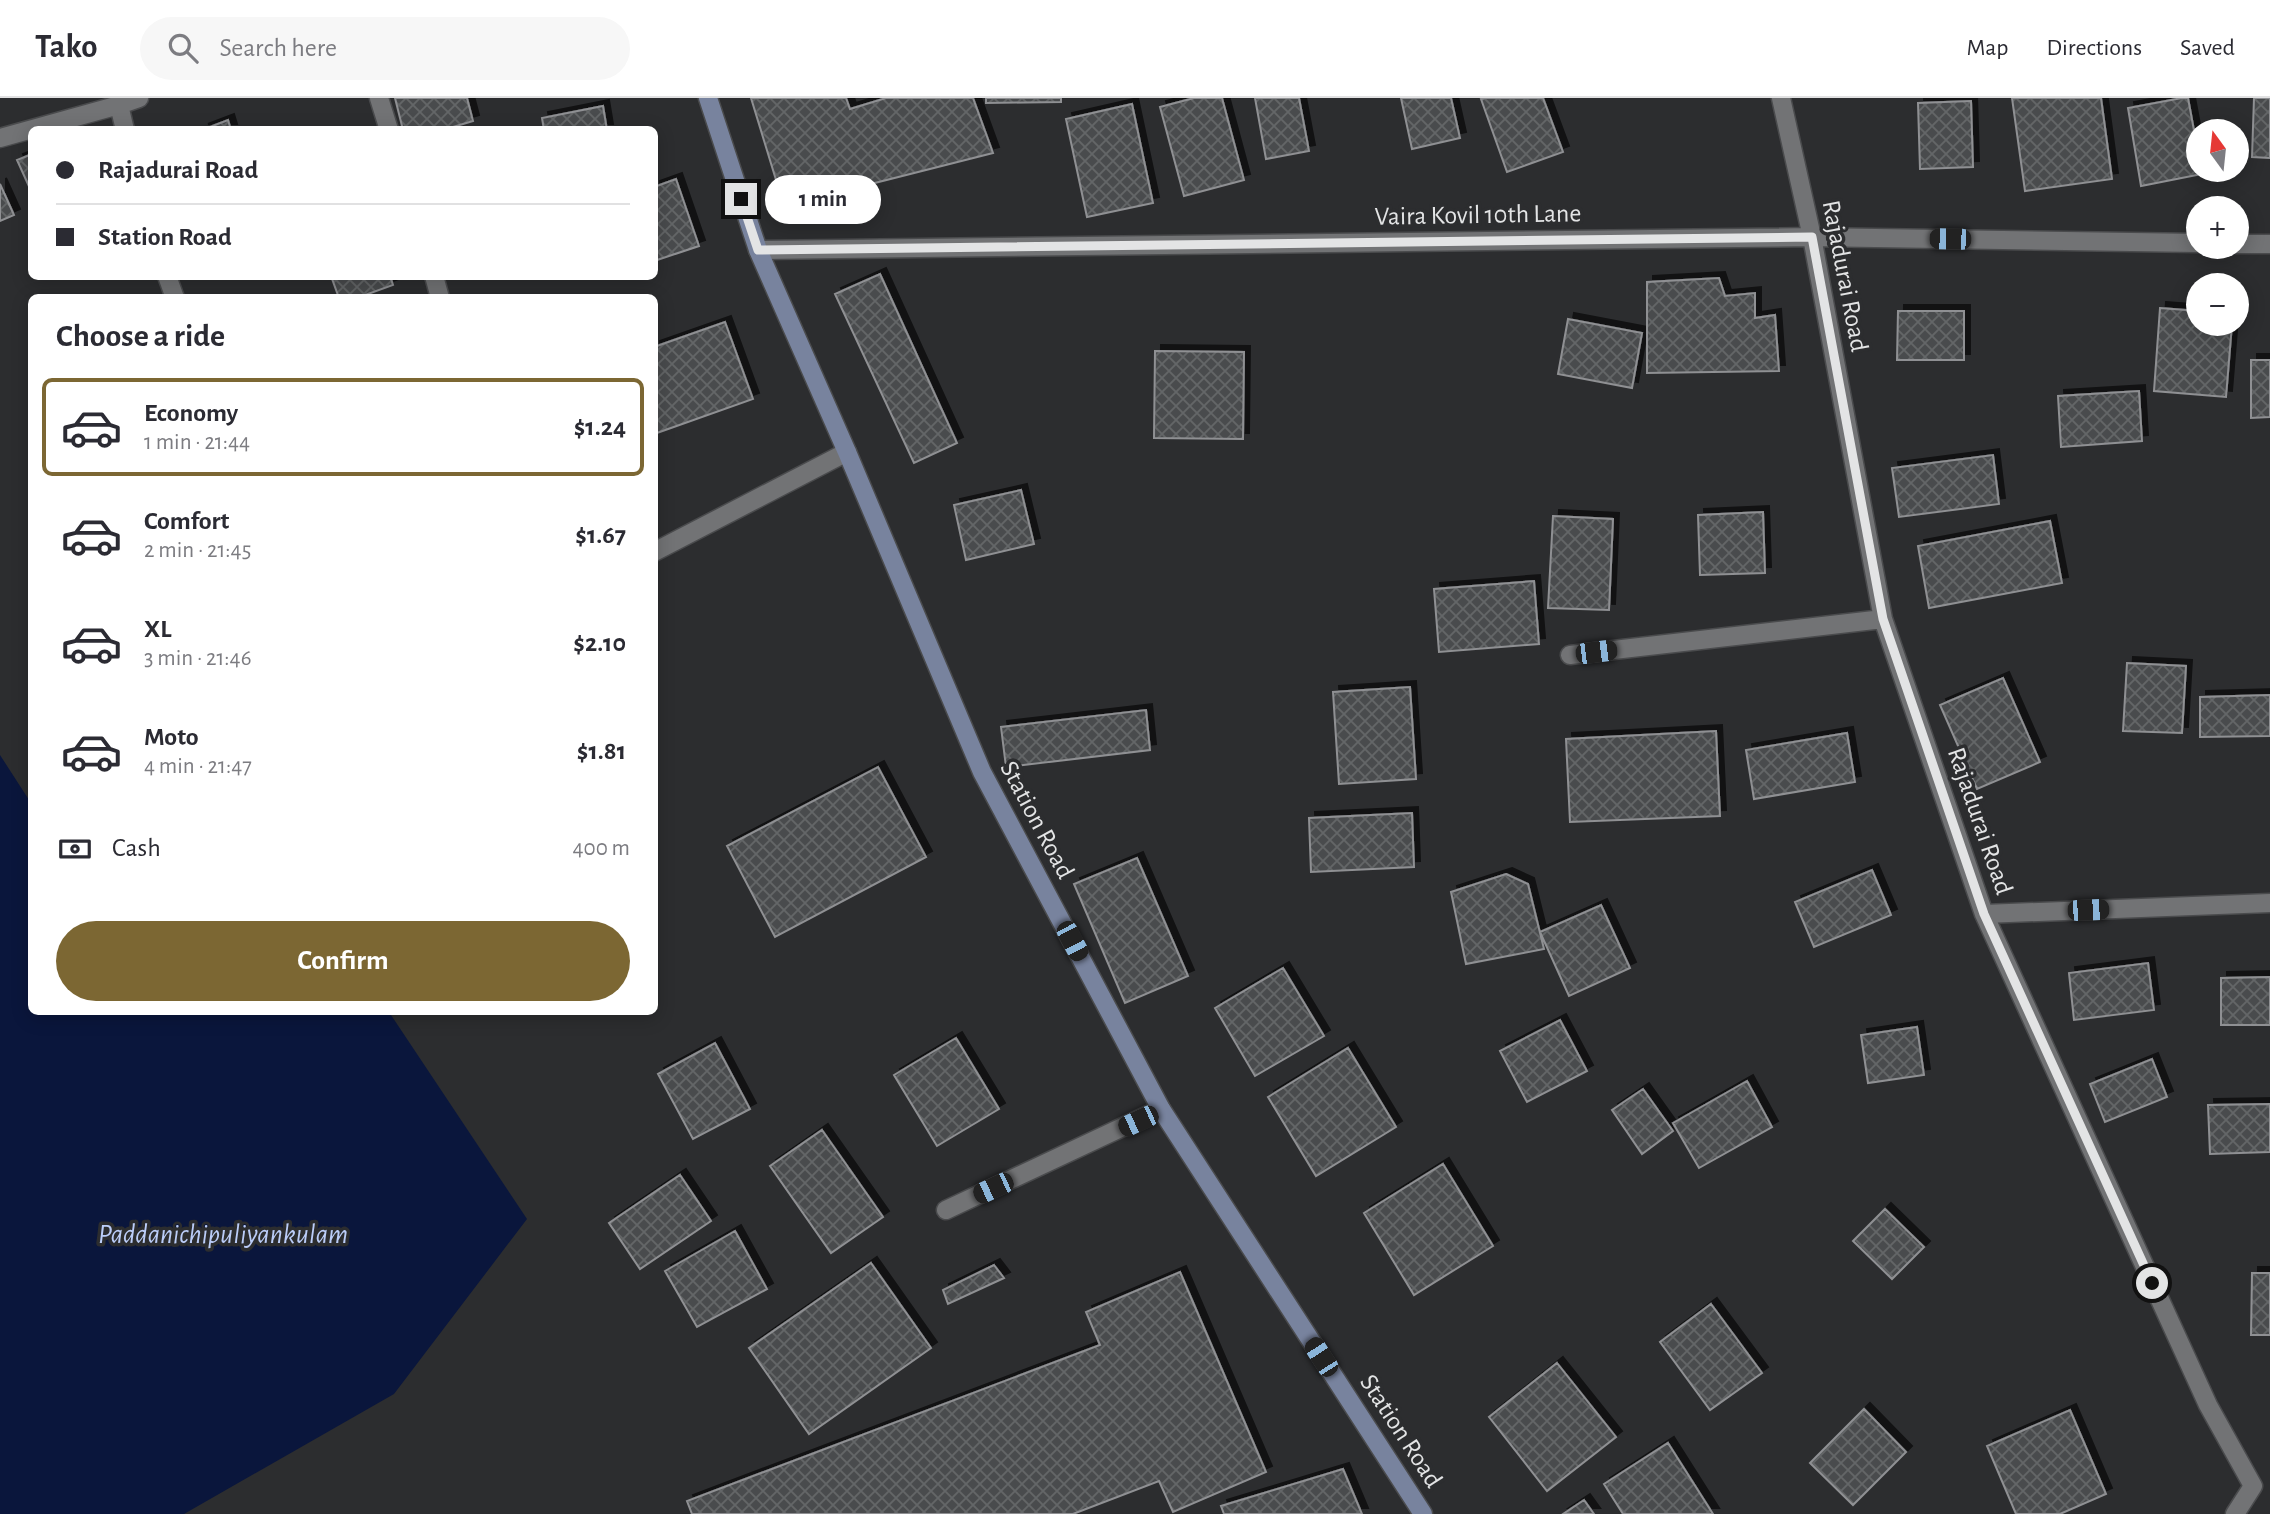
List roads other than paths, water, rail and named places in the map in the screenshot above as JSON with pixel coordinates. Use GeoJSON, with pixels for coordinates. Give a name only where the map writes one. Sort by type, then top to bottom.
{"type":"FeatureCollection","features":[{"type":"Feature","properties":{"kind":"main road","name":"Station Road"},"geometry":{"type":"LineString","coordinates":[[708,98],[758,250],[847,452],[982,772],[1161,1109],[1423,1514]]}},
{"type":"Feature","properties":{"kind":"street"},"geometry":{"type":"LineString","coordinates":[[43,126],[139,98]]}},
{"type":"Feature","properties":{"kind":"street"},"geometry":{"type":"LineString","coordinates":[[379,98],[388,126]]}},
{"type":"Feature","properties":{"kind":"street","name":"Rajadurai Road"},"geometry":{"type":"LineString","coordinates":[[1781,98],[1812,237],[1883,619],[1984,914],[2208,1405],[2261,1486],[2235,1514]]}},
{"type":"Feature","properties":{"kind":"street"},"geometry":{"type":"LineString","coordinates":[[119,105],[124,126]]}},
{"type":"Feature","properties":{"kind":"street"},"geometry":{"type":"LineString","coordinates":[[0,138],[28,130]]}},
{"type":"Feature","properties":{"kind":"street","name":"Vaira Kovil 10th Lane"},"geometry":{"type":"LineString","coordinates":[[758,250],[1812,237],[2186,243]]}},
{"type":"Feature","properties":{"kind":"street"},"geometry":{"type":"LineString","coordinates":[[2249,244],[2270,244]]}},
{"type":"Feature","properties":{"kind":"street"},"geometry":{"type":"LineString","coordinates":[[658,550],[847,452]]}},
{"type":"Feature","properties":{"kind":"street"},"geometry":{"type":"LineString","coordinates":[[1570,655],[1883,619]]}},
{"type":"Feature","properties":{"kind":"street"},"geometry":{"type":"LineString","coordinates":[[1984,914],[2270,903]]}},
{"type":"Feature","properties":{"kind":"street"},"geometry":{"type":"LineString","coordinates":[[946,1210],[1161,1109]]}},
{"type":"Feature","properties":{"kind":"water","name":"Paddanichipuliyankulam"},"geometry":{"type":"Polygon","coordinates":[[[0,755],[28,798],[28,1015],[391,1015],[527,1219],[394,1394],[184,1514],[0,1514],[0,755]]]}}]}
